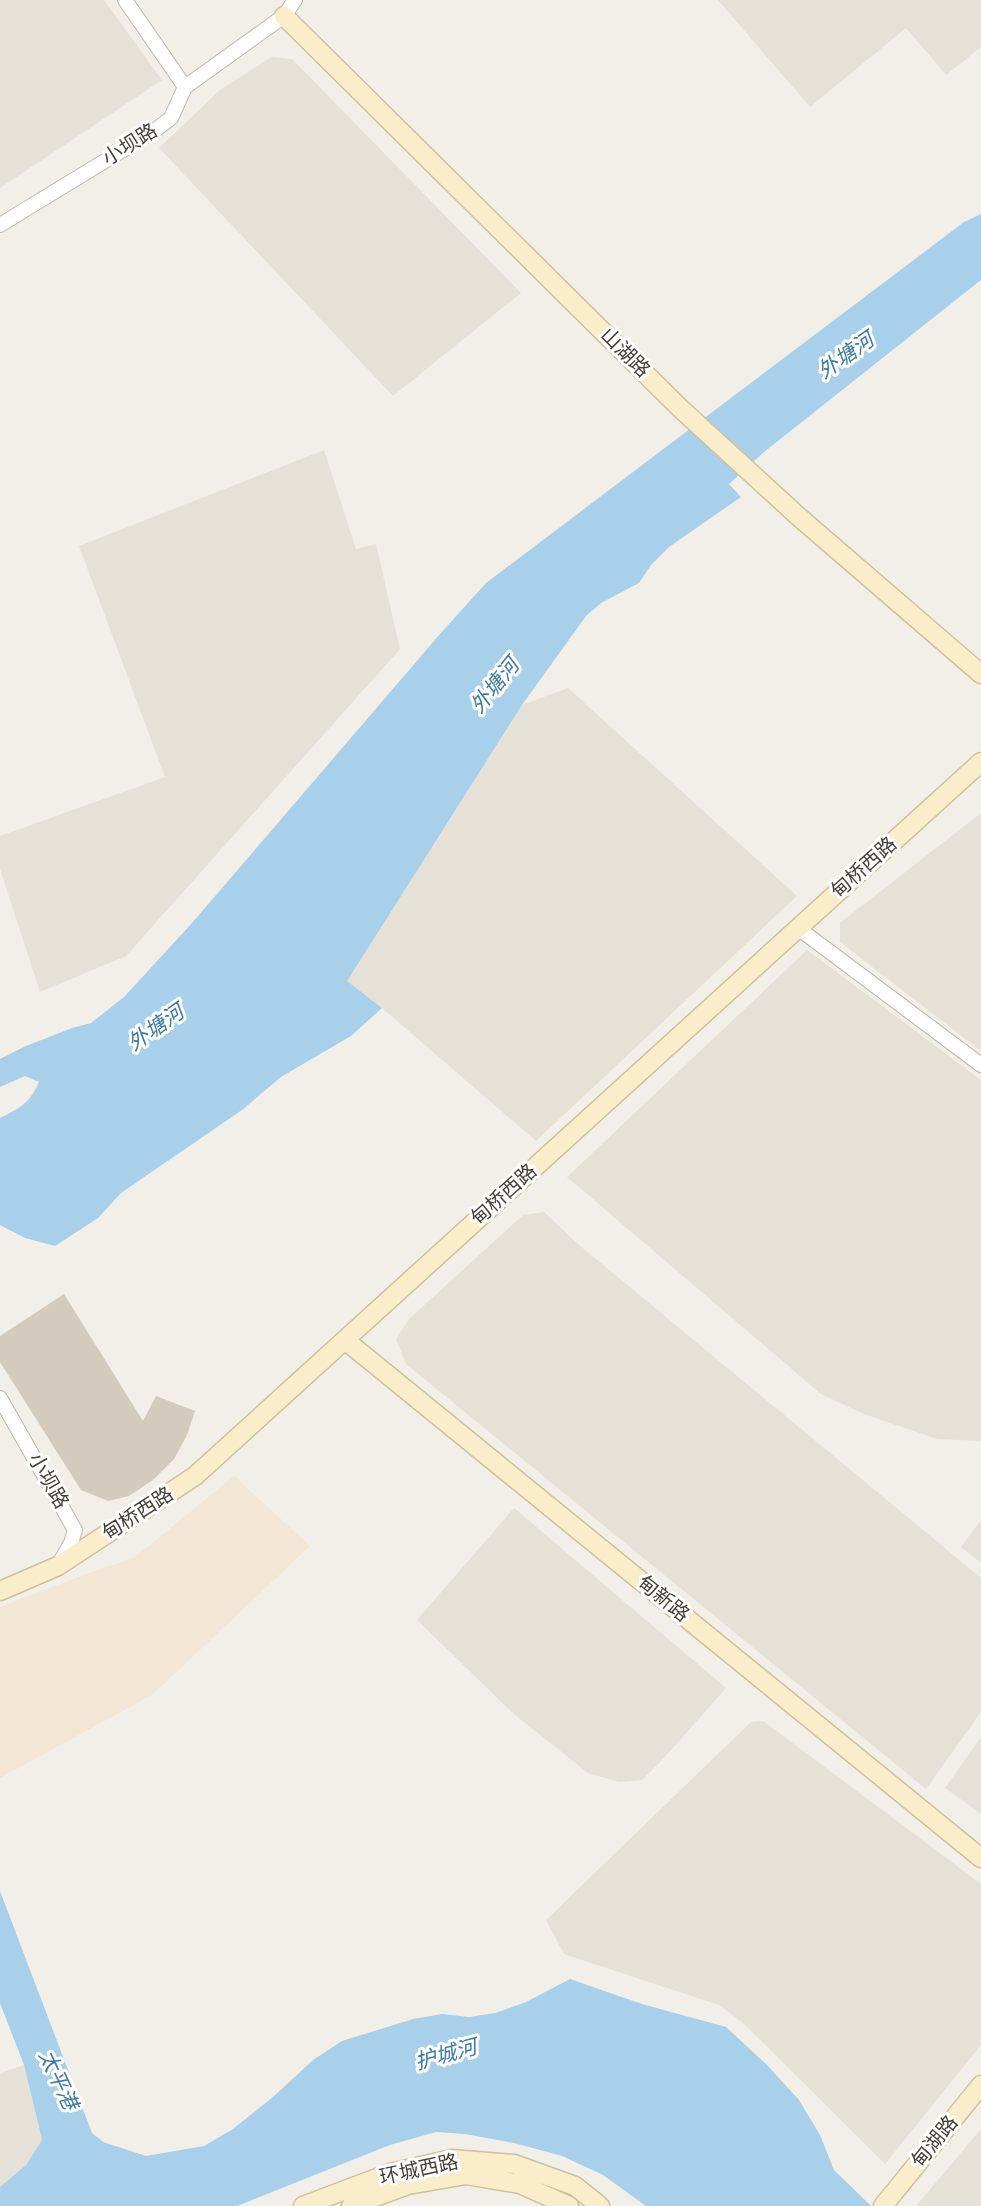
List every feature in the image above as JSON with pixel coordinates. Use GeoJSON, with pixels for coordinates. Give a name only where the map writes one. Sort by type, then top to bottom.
{"type":"FeatureCollection","features":[{"type":"Feature","properties":{"kind":"street"},"geometry":{"type":"LineString","coordinates":[[125,0],[185,87],[284,16],[295,0]]}},
{"type":"Feature","properties":{"kind":"street","name":"山湖路"},"geometry":{"type":"LineString","coordinates":[[284,16],[681,409],[799,517],[981,674]]}},
{"type":"Feature","properties":{"kind":"street","name":"小坝路"},"geometry":{"type":"LineString","coordinates":[[0,225],[154,131],[171,118],[185,87]]}},
{"type":"Feature","properties":{"kind":"street","name":"甸桥西路"},"geometry":{"type":"LineString","coordinates":[[0,1591],[58,1566],[195,1476],[981,762]]}},
{"type":"Feature","properties":{"kind":"street"},"geometry":{"type":"LineString","coordinates":[[798,928],[981,1065]]}},
{"type":"Feature","properties":{"kind":"street","name":"甸新路"},"geometry":{"type":"LineString","coordinates":[[345,1340],[981,1858]]}},
{"type":"Feature","properties":{"kind":"street","name":"小坝路"},"geometry":{"type":"LineString","coordinates":[[0,1398],[75,1530],[71,1543],[58,1566]]}},
{"type":"Feature","properties":{"kind":"street","name":"甸湖路"},"geometry":{"type":"LineString","coordinates":[[886,2203],[981,2085]]}},
{"type":"Feature","properties":{"kind":"street","name":"环城西路"},"geometry":{"type":"LineString","coordinates":[[303,2206],[390,2173],[452,2158],[513,2164],[576,2186],[600,2206]]}},
{"type":"Feature","properties":{"kind":"street","name":"环城西路"},"geometry":{"type":"LineString","coordinates":[[351,2206],[408,2185],[466,2175],[520,2184],[569,2206]]}},
{"type":"Feature","properties":{"kind":"shaded area"},"geometry":{"type":"Polygon","coordinates":[[[0,0],[104,0],[162,80],[0,188],[0,0]]]}},
{"type":"Feature","properties":{"kind":"shaded area"},"geometry":{"type":"Polygon","coordinates":[[[718,0],[981,0],[981,47],[946,75],[906,28],[810,107],[718,0]]]}},
{"type":"Feature","properties":{"kind":"shaded area"},"geometry":{"type":"Polygon","coordinates":[[[272,57],[292,59],[521,293],[393,396],[159,148],[221,89],[272,57]]]}},
{"type":"Feature","properties":{"kind":"shaded area"},"geometry":{"type":"Polygon","coordinates":[[[324,450],[356,549],[376,544],[400,649],[126,956],[40,992],[0,869],[0,836],[165,777],[79,546],[324,450]]]}},
{"type":"Feature","properties":{"kind":"shaded area"},"geometry":{"type":"Polygon","coordinates":[[[568,688],[797,896],[536,1141],[382,1008],[346,981],[522,705],[568,688]]]}},
{"type":"Feature","properties":{"kind":"shaded area"},"geometry":{"type":"Polygon","coordinates":[[[981,813],[981,1051],[840,942],[840,923],[981,813]]]}},
{"type":"Feature","properties":{"kind":"shaded area"},"geometry":{"type":"Polygon","coordinates":[[[807,950],[981,1080],[981,1441],[937,1439],[864,1414],[821,1394],[567,1177],[807,950]]]}},
{"type":"Feature","properties":{"kind":"shaded area"},"geometry":{"type":"Polygon","coordinates":[[[544,1212],[579,1245],[981,1578],[981,1712],[926,1789],[406,1364],[396,1339],[409,1319],[523,1215],[544,1212]]]}},
{"type":"Feature","properties":{"kind":"shaded area"},"geometry":{"type":"Polygon","coordinates":[[[234,1476],[310,1546],[152,1695],[0,1778],[0,1607],[134,1558],[234,1476]]]}},
{"type":"Feature","properties":{"kind":"shaded area"},"geometry":{"type":"Polygon","coordinates":[[[514,1508],[726,1688],[642,1780],[619,1782],[588,1773],[515,1715],[417,1620],[514,1508]]]}},
{"type":"Feature","properties":{"kind":"shaded area"},"geometry":{"type":"Polygon","coordinates":[[[981,1520],[981,1563],[961,1547],[981,1520]]]}},
{"type":"Feature","properties":{"kind":"shaded area"},"geometry":{"type":"Polygon","coordinates":[[[763,1721],[981,1884],[981,2045],[885,2164],[742,2022],[719,2005],[564,1954],[546,1920],[751,1722],[763,1721]]]}},
{"type":"Feature","properties":{"kind":"shaded area"},"geometry":{"type":"Polygon","coordinates":[[[981,1737],[981,1814],[945,1788],[981,1737]]]}},
{"type":"Feature","properties":{"kind":"shaded area"},"geometry":{"type":"Polygon","coordinates":[[[24,2065],[42,2141],[26,2165],[0,2187],[0,2073],[24,2065]]]}},
{"type":"Feature","properties":{"kind":"shaded area"},"geometry":{"type":"Polygon","coordinates":[[[981,2129],[981,2206],[916,2206],[981,2129]]]}},
{"type":"Feature","properties":{"kind":"water","name":"外塘河"},"geometry":{"type":"Polygon","coordinates":[[[981,214],[981,280],[764,452],[729,484],[741,497],[669,547],[651,565],[639,583],[601,603],[586,616],[522,705],[347,981],[382,1008],[351,1036],[281,1077],[242,1110],[121,1193],[98,1218],[55,1246],[25,1238],[0,1225],[0,1118],[24,1104],[39,1082],[25,1076],[0,1087],[0,1059],[26,1046],[91,1023],[124,997],[192,923],[486,583],[964,222],[981,214]]]}},
{"type":"Feature","properties":{"kind":"water"},"geometry":{"type":"Polygon","coordinates":[[[0,1891],[92,2133],[103,2142],[146,2156],[204,2146],[233,2129],[273,2097],[313,2060],[342,2041],[413,2019],[442,2014],[469,2017],[495,2013],[526,2002],[570,1979],[642,2004],[726,2027],[767,2065],[799,2100],[820,2135],[834,2170],[871,2206],[646,2206],[603,2175],[562,2156],[514,2143],[465,2134],[436,2132],[390,2145],[237,2206],[0,2206],[0,2187],[26,2165],[42,2140],[24,2065],[0,2003],[0,1891]]]}},
{"type":"Feature","properties":{"kind":"building"},"geometry":{"type":"Polygon","coordinates":[[[64,1294],[143,1421],[156,1396],[195,1411],[187,1435],[174,1459],[153,1480],[129,1496],[108,1501],[81,1490],[0,1362],[0,1336],[64,1294]]]}},
{"type":"Feature","properties":{"kind":"water label","name":"护城河"},"geometry":{"type":"Point","coordinates":[446,2055]}},
{"type":"Feature","properties":{"kind":"water label","name":"太平港"},"geometry":{"type":"Point","coordinates":[58,2080]}}]}
